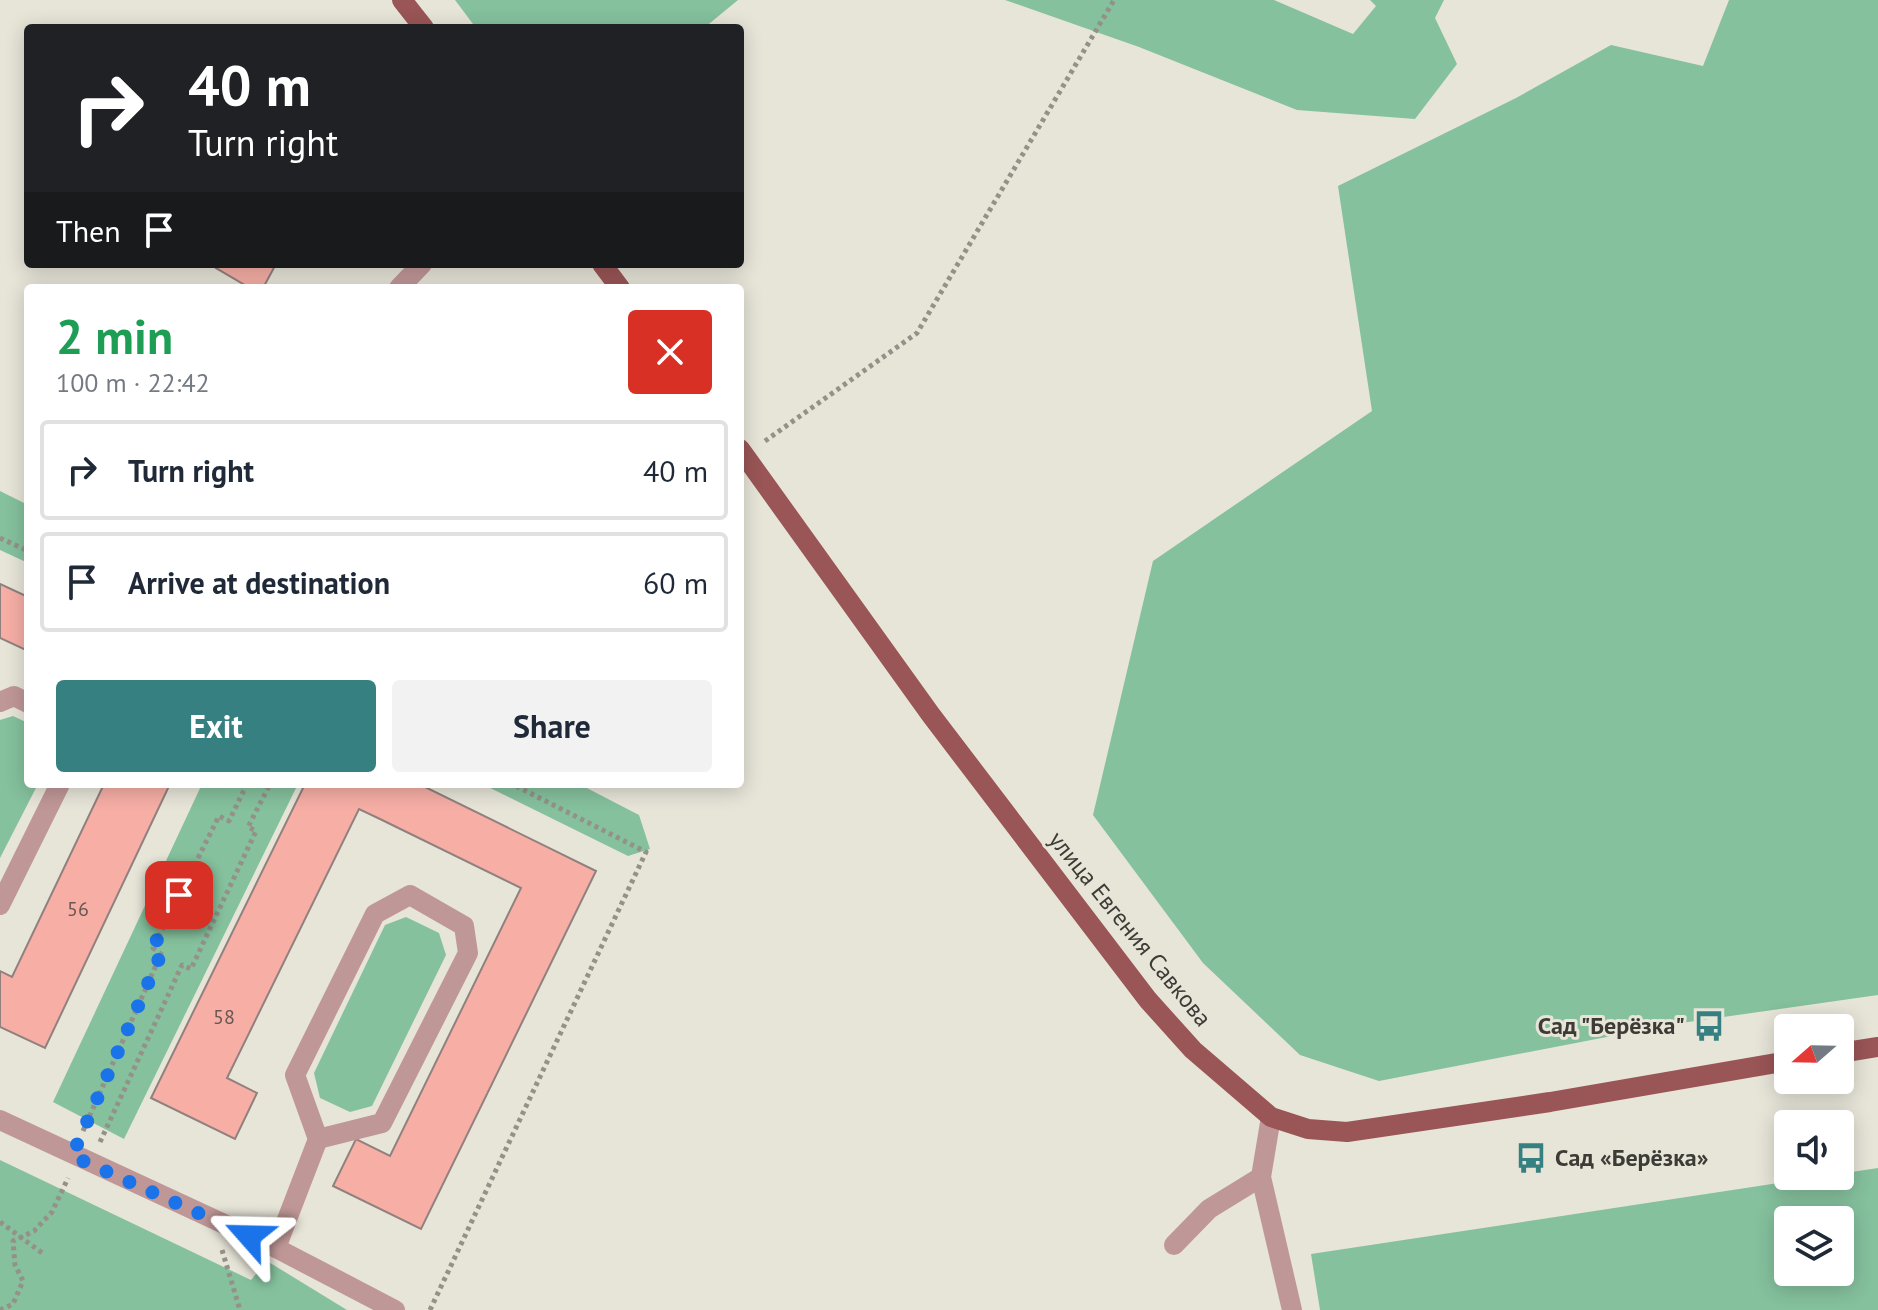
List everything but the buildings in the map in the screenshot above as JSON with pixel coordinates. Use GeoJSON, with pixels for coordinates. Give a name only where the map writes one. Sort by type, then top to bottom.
{"type":"FeatureCollection","features":[{"type":"Feature","properties":{"kind":"main road"},"geometry":{"type":"LineString","coordinates":[[402,0],[421,24]]}},
{"type":"Feature","properties":{"kind":"main road","name":"улица Евгения Савкова"},"geometry":{"type":"LineString","coordinates":[[744,455],[931,715],[1148,1000],[1193,1050],[1271,1117],[1308,1129],[1347,1132],[1550,1102],[1774,1063]]}},
{"type":"Feature","properties":{"kind":"main road"},"geometry":{"type":"LineString","coordinates":[[1854,1051],[1878,1047]]}},
{"type":"Feature","properties":{"kind":"street"},"geometry":{"type":"LineString","coordinates":[[403,284],[418,268]]}},
{"type":"Feature","properties":{"kind":"street"},"geometry":{"type":"LineString","coordinates":[[0,702],[14,696],[24,701]]}},
{"type":"Feature","properties":{"kind":"street"},"geometry":{"type":"LineString","coordinates":[[0,905],[58,788]]}},
{"type":"Feature","properties":{"kind":"street"},"geometry":{"type":"LineString","coordinates":[[276,1248],[318,1139],[295,1075],[375,914],[410,895],[464,926],[468,953],[382,1123],[318,1139]]}},
{"type":"Feature","properties":{"kind":"street"},"geometry":{"type":"LineString","coordinates":[[1271,1117],[1261,1177],[1292,1310]]}},
{"type":"Feature","properties":{"kind":"street"},"geometry":{"type":"LineString","coordinates":[[0,1120],[276,1248],[395,1310]]}},
{"type":"Feature","properties":{"kind":"street"},"geometry":{"type":"LineString","coordinates":[[1174,1245],[1209,1209],[1261,1177]]}},
{"type":"Feature","properties":{"kind":"path"},"geometry":{"type":"LineString","coordinates":[[744,451],[917,333],[1114,0]]}},
{"type":"Feature","properties":{"kind":"path"},"geometry":{"type":"LineString","coordinates":[[0,538],[24,549]]}},
{"type":"Feature","properties":{"kind":"path"},"geometry":{"type":"LineString","coordinates":[[81,1160],[161,954],[153,948],[219,816],[229,821],[245,788]]}},
{"type":"Feature","properties":{"kind":"path"},"geometry":{"type":"LineString","coordinates":[[0,1310],[13,1304],[23,1281],[15,1265],[13,1241],[34,1231],[52,1212],[182,965],[191,969],[256,831],[248,827],[268,788]]}},
{"type":"Feature","properties":{"kind":"path"},"geometry":{"type":"LineString","coordinates":[[430,1310],[646,852],[520,788]]}},
{"type":"Feature","properties":{"kind":"path"},"geometry":{"type":"LineString","coordinates":[[0,1222],[45,1255]]}},
{"type":"Feature","properties":{"kind":"path"},"geometry":{"type":"LineString","coordinates":[[220,1243],[240,1310]]}},
{"type":"Feature","properties":{"kind":"green space"},"geometry":{"type":"Polygon","coordinates":[[[455,0],[738,0],[709,24],[473,24],[455,0]]]}},
{"type":"Feature","properties":{"kind":"green space"},"geometry":{"type":"Polygon","coordinates":[[[1005,0],[1274,0],[1353,34],[1376,6],[1370,0],[1444,0],[1435,18],[1457,64],[1415,119],[1297,110],[1139,47],[1005,0]]]}},
{"type":"Feature","properties":{"kind":"green space"},"geometry":{"type":"Polygon","coordinates":[[[1729,0],[1878,0],[1878,995],[1674,1024],[1379,1081],[1300,1055],[1203,963],[1093,815],[1153,561],[1372,411],[1338,186],[1516,98],[1611,45],[1703,66],[1729,0]]]}},
{"type":"Feature","properties":{"kind":"green space"},"geometry":{"type":"Polygon","coordinates":[[[0,491],[24,503],[24,561],[0,550],[0,491]]]}},
{"type":"Feature","properties":{"kind":"green space"},"geometry":{"type":"Polygon","coordinates":[[[13,716],[24,721],[24,788],[36,788],[0,858],[0,720],[13,716]]]}},
{"type":"Feature","properties":{"kind":"green space"},"geometry":{"type":"Polygon","coordinates":[[[200,788],[296,788],[124,1139],[53,1102],[200,788]]]}},
{"type":"Feature","properties":{"kind":"green space"},"geometry":{"type":"Polygon","coordinates":[[[490,788],[587,788],[639,815],[650,849],[628,856],[490,788]]]}},
{"type":"Feature","properties":{"kind":"green space"},"geometry":{"type":"Polygon","coordinates":[[[406,917],[439,933],[446,955],[372,1106],[350,1112],[320,1098],[314,1073],[385,925],[406,917]]]}},
{"type":"Feature","properties":{"kind":"green space"},"geometry":{"type":"Polygon","coordinates":[[[0,1160],[251,1280],[267,1261],[347,1310],[0,1310],[0,1160]]]}},
{"type":"Feature","properties":{"kind":"green space"},"geometry":{"type":"Polygon","coordinates":[[[1878,1168],[1878,1310],[1320,1310],[1311,1254],[1774,1184],[1774,1190],[1854,1190],[1854,1172],[1878,1168]]]}},
{"type":"Feature","properties":{"kind":"place","name":"Сад \"Берёзка\""},"geometry":{"type":"Point","coordinates":[1709,1026]}},
{"type":"Feature","properties":{"kind":"place","name":"Сад «Берёзка»"},"geometry":{"type":"Point","coordinates":[1531,1158]}},
{"type":"Feature","properties":{"kind":"route"},"geometry":{"type":"LineString","coordinates":[[179,895],[153,948],[161,954],[72,1156],[249,1236]]}}]}
